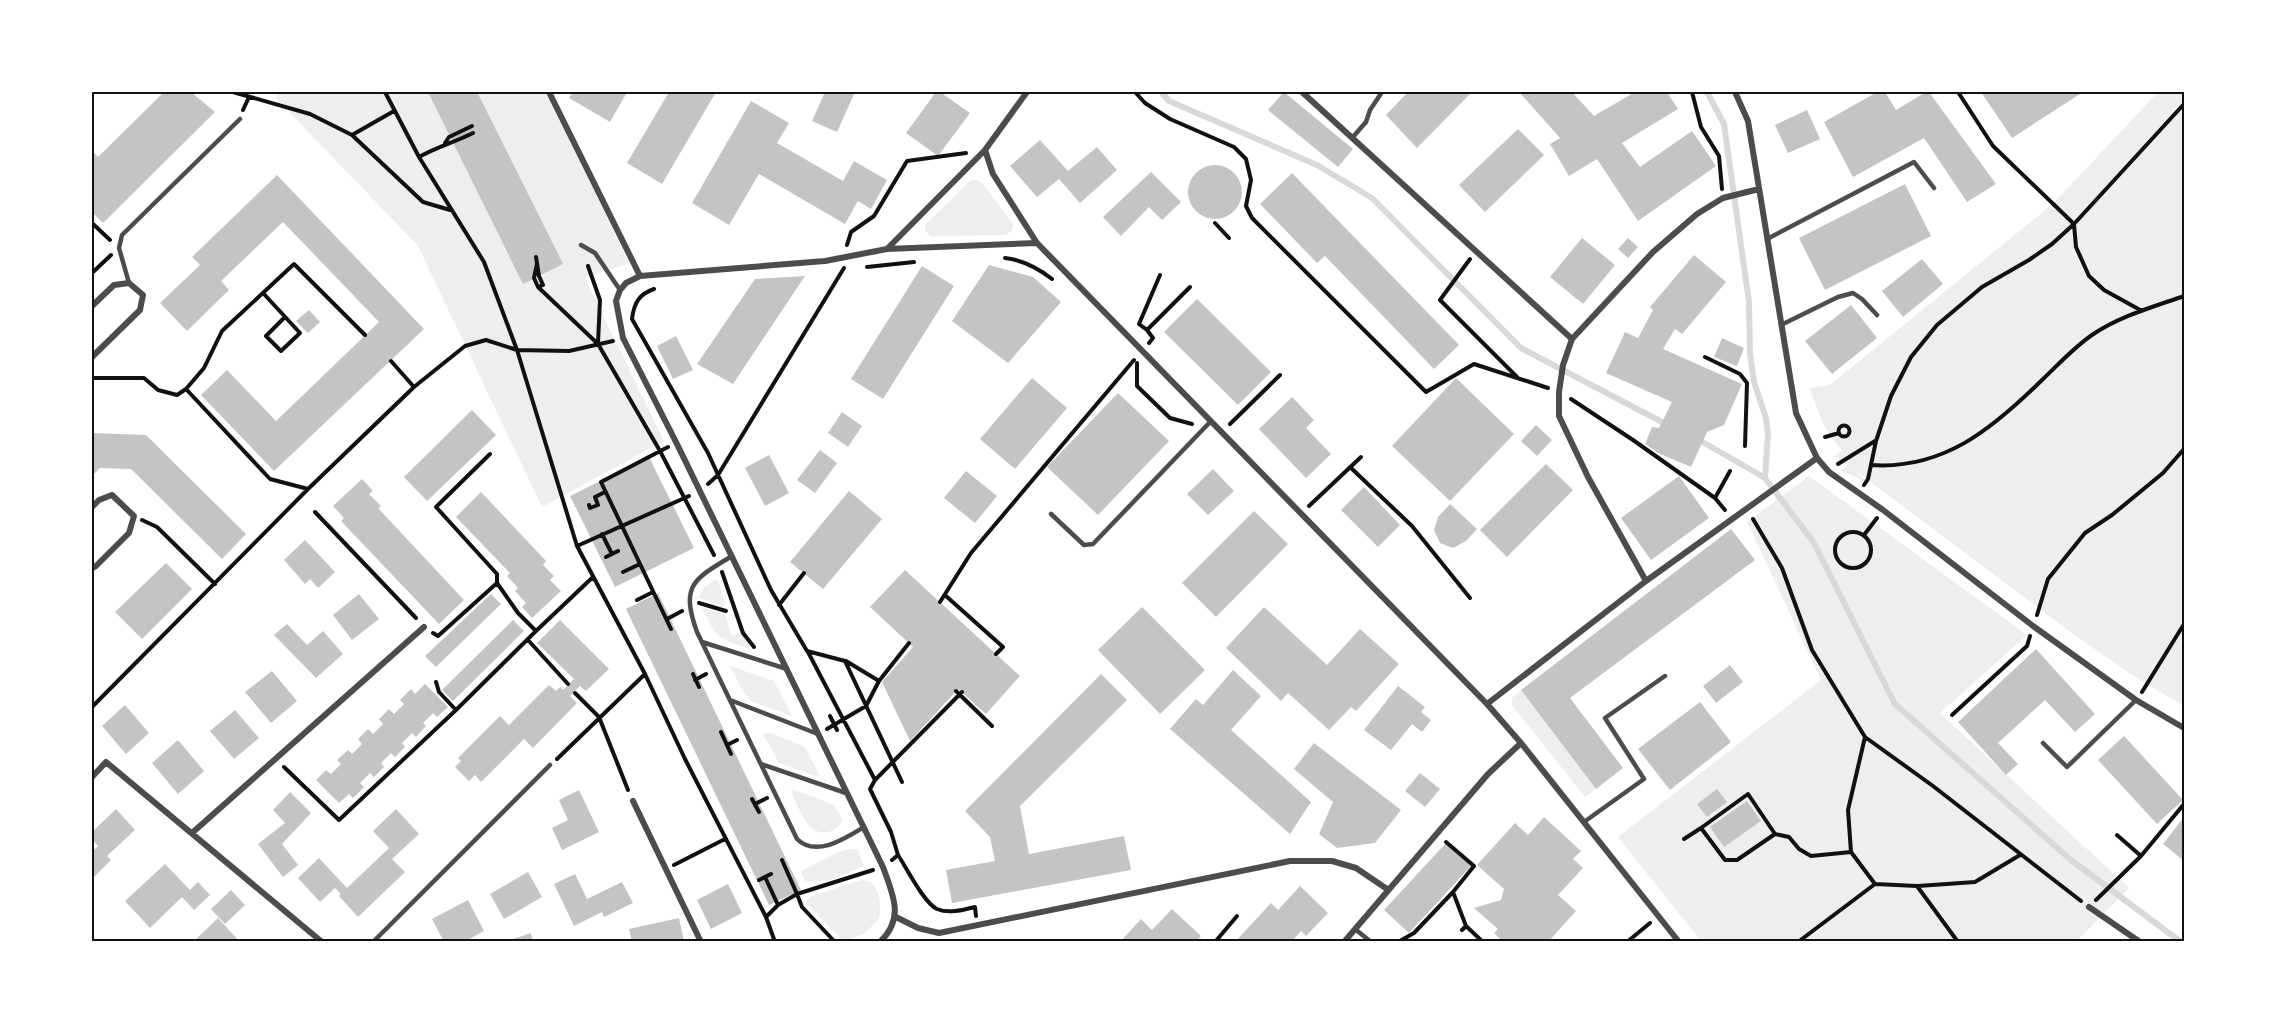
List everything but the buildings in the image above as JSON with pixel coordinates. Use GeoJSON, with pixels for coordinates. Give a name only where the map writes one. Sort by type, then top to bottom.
{"type":"FeatureCollection","features":[{"type":"Feature","properties":{"kind":"street"},"geometry":{"type":"LineString","coordinates":[[549,92],[640,276]]}},
{"type":"Feature","properties":{"kind":"street"},"geometry":{"type":"LineString","coordinates":[[887,249],[985,150],[1027,92]]}},
{"type":"Feature","properties":{"kind":"street"},"geometry":{"type":"LineString","coordinates":[[1302,92],[1572,339]]}},
{"type":"Feature","properties":{"kind":"street"},"geometry":{"type":"LineString","coordinates":[[1735,92],[1748,121],[1796,413],[1817,458],[1829,472],[1883,510],[2033,626],[2136,700],[2184,728]]}},
{"type":"Feature","properties":{"kind":"street"},"geometry":{"type":"LineString","coordinates":[[985,150],[993,174],[1037,243],[1487,704],[1521,743],[1679,942]]}},
{"type":"Feature","properties":{"kind":"street"},"geometry":{"type":"LineString","coordinates":[[1646,581],[1588,477],[1559,416],[1559,392],[1563,365],[1572,339],[1653,252],[1698,214],[1723,198],[1759,189]]}},
{"type":"Feature","properties":{"kind":"street"},"geometry":{"type":"LineString","coordinates":[[880,942],[889,934],[896,917],[894,897],[883,867],[623,338],[616,301],[620,290],[626,283],[640,276],[844,257],[887,249],[1037,243]]}},
{"type":"Feature","properties":{"kind":"street"},"geometry":{"type":"LineString","coordinates":[[92,306],[114,285],[129,283],[142,295],[140,310],[92,357]]}},
{"type":"Feature","properties":{"kind":"street"},"geometry":{"type":"LineString","coordinates":[[1487,704],[1646,581],[1817,458]]}},
{"type":"Feature","properties":{"kind":"street"},"geometry":{"type":"LineString","coordinates":[[92,507],[99,500],[112,495],[134,516],[129,533],[92,568]]}},
{"type":"Feature","properties":{"kind":"street"},"geometry":{"type":"LineString","coordinates":[[192,833],[424,627]]}},
{"type":"Feature","properties":{"kind":"street"},"geometry":{"type":"LineString","coordinates":[[1344,942],[1387,889],[1488,774],[1521,743]]}},
{"type":"Feature","properties":{"kind":"street"},"geometry":{"type":"LineString","coordinates":[[92,777],[106,762],[322,942]]}},
{"type":"Feature","properties":{"kind":"street"},"geometry":{"type":"LineString","coordinates":[[633,801],[701,942]]}},
{"type":"Feature","properties":{"kind":"street"},"geometry":{"type":"LineString","coordinates":[[896,917],[918,928],[939,933],[1290,861],[1332,861],[1356,868],[1387,889]]}},
{"type":"Feature","properties":{"kind":"street"},"geometry":{"type":"LineString","coordinates":[[2089,907],[2140,942]]}},
{"type":"Feature","properties":{"kind":"lane"},"geometry":{"type":"LineString","coordinates":[[1352,138],[1366,122],[1370,110],[1382,92]]}},
{"type":"Feature","properties":{"kind":"lane"},"geometry":{"type":"LineString","coordinates":[[129,283],[119,248],[122,235],[240,119]]}},
{"type":"Feature","properties":{"kind":"lane"},"geometry":{"type":"LineString","coordinates":[[1767,238],[1914,162],[1934,188]]}},
{"type":"Feature","properties":{"kind":"lane"},"geometry":{"type":"LineString","coordinates":[[581,245],[595,253],[620,290]]}},
{"type":"Feature","properties":{"kind":"lane"},"geometry":{"type":"LineString","coordinates":[[1781,325],[1838,297],[1853,293],[1877,315]]}},
{"type":"Feature","properties":{"kind":"lane"},"geometry":{"type":"LineString","coordinates":[[1051,514],[1084,545],[1093,543],[1211,421]]}},
{"type":"Feature","properties":{"kind":"lane"},"geometry":{"type":"LineString","coordinates":[[732,556],[703,573],[694,582],[690,594],[692,620],[761,764],[802,844],[819,848],[843,839],[864,827]]}},
{"type":"Feature","properties":{"kind":"lane"},"geometry":{"type":"LineString","coordinates":[[702,642],[787,669]]}},
{"type":"Feature","properties":{"kind":"lane"},"geometry":{"type":"LineString","coordinates":[[1584,822],[1644,778],[1605,718],[1665,676]]}},
{"type":"Feature","properties":{"kind":"lane"},"geometry":{"type":"LineString","coordinates":[[730,700],[818,734]]}},
{"type":"Feature","properties":{"kind":"lane"},"geometry":{"type":"LineString","coordinates":[[2043,743],[2067,767],[2136,700]]}},
{"type":"Feature","properties":{"kind":"lane"},"geometry":{"type":"LineString","coordinates":[[761,764],[847,793]]}},
{"type":"Feature","properties":{"kind":"lane"},"geometry":{"type":"LineString","coordinates":[[373,942],[550,765]]}},
{"type":"Feature","properties":{"kind":"lane"},"geometry":{"type":"LineString","coordinates":[[1355,929],[1371,942]]}},
{"type":"Feature","properties":{"kind":"path"},"geometry":{"type":"LineString","coordinates":[[233,92],[310,114],[352,135],[423,202],[451,210]]}},
{"type":"Feature","properties":{"kind":"path"},"geometry":{"type":"LineString","coordinates":[[385,92],[419,157],[484,262],[517,350],[577,546],[645,674],[725,839],[766,917],[775,942]]}},
{"type":"Feature","properties":{"kind":"path"},"geometry":{"type":"LineString","coordinates":[[1136,92],[1145,103],[1170,119],[1234,147],[1246,159],[1251,180],[1246,206],[1252,218],[1426,392],[1474,364],[1559,392],[1633,440],[1715,498],[1725,510]]}},
{"type":"Feature","properties":{"kind":"path"},"geometry":{"type":"LineString","coordinates":[[1692,92],[1701,127],[1719,156],[1723,198]]}},
{"type":"Feature","properties":{"kind":"path"},"geometry":{"type":"LineString","coordinates":[[1958,92],[1993,146],[2074,224],[2076,247],[2089,276],[2104,290],[2142,311]]}},
{"type":"Feature","properties":{"kind":"path"},"geometry":{"type":"LineString","coordinates":[[1859,493],[1868,479],[1876,441],[1891,396],[1911,357],[1937,325],[1982,287],[2052,244],[2074,224],[2184,104]]}},
{"type":"Feature","properties":{"kind":"path"},"geometry":{"type":"LineString","coordinates":[[352,135],[394,111]]}},
{"type":"Feature","properties":{"kind":"path"},"geometry":{"type":"LineString","coordinates":[[419,157],[445,143],[449,137],[472,126]]}},
{"type":"Feature","properties":{"kind":"path"},"geometry":{"type":"LineString","coordinates":[[445,143],[452,144],[473,133]]}},
{"type":"Feature","properties":{"kind":"path"},"geometry":{"type":"LineString","coordinates":[[577,546],[700,491],[718,475],[844,270],[844,257],[851,232],[874,216],[907,161],[985,150]]}},
{"type":"Feature","properties":{"kind":"path"},"geometry":{"type":"LineString","coordinates":[[92,223],[119,248],[92,273]]}},
{"type":"Feature","properties":{"kind":"path"},"geometry":{"type":"LineString","coordinates":[[1215,223],[1229,238]]}},
{"type":"Feature","properties":{"kind":"path"},"geometry":{"type":"LineString","coordinates":[[581,245],[600,300],[598,344]]}},
{"type":"Feature","properties":{"kind":"path"},"geometry":{"type":"LineString","coordinates":[[1475,252],[1440,300],[1517,378]]}},
{"type":"Feature","properties":{"kind":"path"},"geometry":{"type":"LineString","coordinates":[[536,257],[543,285],[538,287]]}},
{"type":"Feature","properties":{"kind":"path"},"geometry":{"type":"LineString","coordinates":[[1001,258],[1017,260],[1043,271],[1060,286]]}},
{"type":"Feature","properties":{"kind":"path"},"geometry":{"type":"LineString","coordinates":[[867,267],[924,262]]}},
{"type":"Feature","properties":{"kind":"path"},"geometry":{"type":"LineString","coordinates":[[92,378],[144,378],[158,390],[177,395],[186,389],[204,368],[222,331],[294,264],[365,335]]}},
{"type":"Feature","properties":{"kind":"path"},"geometry":{"type":"LineString","coordinates":[[537,264],[534,278],[538,287],[598,344],[660,451],[719,564],[727,581],[743,633],[770,664]]}},
{"type":"Feature","properties":{"kind":"path"},"geometry":{"type":"LineString","coordinates":[[833,271],[855,269]]}},
{"type":"Feature","properties":{"kind":"path"},"geometry":{"type":"LineString","coordinates":[[1142,351],[1153,338],[1140,324],[1160,275]]}},
{"type":"Feature","properties":{"kind":"path"},"geometry":{"type":"LineString","coordinates":[[659,287],[643,293],[634,305],[633,319],[708,453],[779,605],[807,651],[875,780]]}},
{"type":"Feature","properties":{"kind":"path"},"geometry":{"type":"LineString","coordinates":[[1147,330],[1190,287]]}},
{"type":"Feature","properties":{"kind":"path"},"geometry":{"type":"LineString","coordinates":[[263,294],[285,317],[300,333],[281,351],[266,336],[285,317]]}},
{"type":"Feature","properties":{"kind":"path"},"geometry":{"type":"LineString","coordinates":[[1870,465],[1891,466],[1917,462],[1955,450],[1988,428],[2018,403],[2092,335],[2121,319],[2184,296]]}},
{"type":"Feature","properties":{"kind":"path"},"geometry":{"type":"LineString","coordinates":[[92,707],[308,489],[414,387],[465,346],[486,340],[517,350],[569,351],[623,338]]}},
{"type":"Feature","properties":{"kind":"path"},"geometry":{"type":"LineString","coordinates":[[940,602],[946,596],[971,553],[1137,356],[1137,386],[1170,418],[1205,428]]}},
{"type":"Feature","properties":{"kind":"path"},"geometry":{"type":"LineString","coordinates":[[1705,357],[1740,374],[1747,383],[1745,446]]}},
{"type":"Feature","properties":{"kind":"path"},"geometry":{"type":"LineString","coordinates":[[391,361],[414,387]]}},
{"type":"Feature","properties":{"kind":"path"},"geometry":{"type":"LineString","coordinates":[[1222,433],[1280,375]]}},
{"type":"Feature","properties":{"kind":"path"},"geometry":{"type":"LineString","coordinates":[[186,389],[270,479],[308,489]]}},
{"type":"Feature","properties":{"kind":"path"},"geometry":{"type":"LineString","coordinates":[[1825,437],[1839,433]]}},
{"type":"Feature","properties":{"kind":"path"},"geometry":{"type":"LineString","coordinates":[[1829,472],[1845,458],[1876,441]]}},
{"type":"Feature","properties":{"kind":"path"},"geometry":{"type":"LineString","coordinates":[[671,629],[601,483],[676,442]]}},
{"type":"Feature","properties":{"kind":"path"},"geometry":{"type":"LineString","coordinates":[[2034,622],[2048,579],[2085,533],[2112,515],[2163,473],[2184,449]]}},
{"type":"Feature","properties":{"kind":"path"},"geometry":{"type":"LineString","coordinates":[[315,512],[424,627],[438,636],[496,583],[497,574],[436,507],[490,454]]}},
{"type":"Feature","properties":{"kind":"path"},"geometry":{"type":"LineString","coordinates":[[1300,514],[1361,457]]}},
{"type":"Feature","properties":{"kind":"path"},"geometry":{"type":"LineString","coordinates":[[1350,467],[1412,526],[1470,598]]}},
{"type":"Feature","properties":{"kind":"path"},"geometry":{"type":"LineString","coordinates":[[1715,498],[1730,471]]}},
{"type":"Feature","properties":{"kind":"path"},"geometry":{"type":"LineString","coordinates":[[590,508],[589,505],[591,508],[598,505],[595,497],[606,492]]}},
{"type":"Feature","properties":{"kind":"path"},"geometry":{"type":"LineString","coordinates":[[584,511],[596,505]]}},
{"type":"Feature","properties":{"kind":"path"},"geometry":{"type":"LineString","coordinates":[[1750,506],[1782,568],[1812,650],[1865,737],[1933,786],[2089,907]]}},
{"type":"Feature","properties":{"kind":"path"},"geometry":{"type":"LineString","coordinates":[[1864,535],[1883,510]]}},
{"type":"Feature","properties":{"kind":"path"},"geometry":{"type":"LineString","coordinates":[[134,516],[157,528],[215,584]]}},
{"type":"Feature","properties":{"kind":"path"},"geometry":{"type":"LineString","coordinates":[[1852,531],[1864,535],[1872,550],[1868,561],[1864,565],[1852,568],[1842,564],[1838,560],[1835,548],[1841,536],[1852,531]]}},
{"type":"Feature","properties":{"kind":"path"},"geometry":{"type":"LineString","coordinates":[[602,534],[612,554]]}},
{"type":"Feature","properties":{"kind":"path"},"geometry":{"type":"LineString","coordinates":[[606,557],[618,551]]}},
{"type":"Feature","properties":{"kind":"path"},"geometry":{"type":"LineString","coordinates":[[623,572],[640,564]]}},
{"type":"Feature","properties":{"kind":"path"},"geometry":{"type":"LineString","coordinates":[[779,605],[804,573]]}},
{"type":"Feature","properties":{"kind":"path"},"geometry":{"type":"LineString","coordinates":[[275,758],[339,820],[593,577]]}},
{"type":"Feature","properties":{"kind":"path"},"geometry":{"type":"LineString","coordinates":[[496,583],[518,613],[536,631]]}},
{"type":"Feature","properties":{"kind":"path"},"geometry":{"type":"LineString","coordinates":[[637,600],[654,592]]}},
{"type":"Feature","properties":{"kind":"path"},"geometry":{"type":"LineString","coordinates":[[946,596],[1003,647],[996,654]]}},
{"type":"Feature","properties":{"kind":"path"},"geometry":{"type":"LineString","coordinates":[[2136,700],[2184,624]]}},
{"type":"Feature","properties":{"kind":"path"},"geometry":{"type":"LineString","coordinates":[[528,640],[568,684]]}},
{"type":"Feature","properties":{"kind":"path"},"geometry":{"type":"LineString","coordinates":[[1952,716],[2027,646]]}},
{"type":"Feature","properties":{"kind":"path"},"geometry":{"type":"LineString","coordinates":[[818,734],[866,706],[879,681],[909,647]]}},
{"type":"Feature","properties":{"kind":"path"},"geometry":{"type":"LineString","coordinates":[[807,651],[845,661],[879,681]]}},
{"type":"Feature","properties":{"kind":"path"},"geometry":{"type":"LineString","coordinates":[[845,661],[903,782]]}},
{"type":"Feature","properties":{"kind":"path"},"geometry":{"type":"LineString","coordinates":[[550,765],[645,674]]}},
{"type":"Feature","properties":{"kind":"path"},"geometry":{"type":"LineString","coordinates":[[693,674],[699,687]]}},
{"type":"Feature","properties":{"kind":"path"},"geometry":{"type":"LineString","coordinates":[[436,681],[439,692],[456,710]]}},
{"type":"Feature","properties":{"kind":"path"},"geometry":{"type":"LineString","coordinates":[[575,693],[599,717],[633,801]]}},
{"type":"Feature","properties":{"kind":"path"},"geometry":{"type":"LineString","coordinates":[[948,911],[936,909],[926,898],[898,855],[891,832],[870,789],[875,780],[959,693],[992,726]]}},
{"type":"Feature","properties":{"kind":"path"},"geometry":{"type":"LineString","coordinates":[[830,716],[837,730]]}},
{"type":"Feature","properties":{"kind":"path"},"geometry":{"type":"LineString","coordinates":[[721,732],[731,754]]}},
{"type":"Feature","properties":{"kind":"path"},"geometry":{"type":"LineString","coordinates":[[1865,737],[1848,810],[1851,852],[1875,884]]}},
{"type":"Feature","properties":{"kind":"path"},"geometry":{"type":"LineString","coordinates":[[1684,840],[1748,794],[1775,834],[1789,837],[1799,849],[1811,856],[1851,852]]}},
{"type":"Feature","properties":{"kind":"path"},"geometry":{"type":"LineString","coordinates":[[752,799],[759,812]]}},
{"type":"Feature","properties":{"kind":"path"},"geometry":{"type":"LineString","coordinates":[[2103,893],[2141,856],[2184,804]]}},
{"type":"Feature","properties":{"kind":"path"},"geometry":{"type":"LineString","coordinates":[[1701,828],[1725,860],[1737,860],[1775,834]]}},
{"type":"Feature","properties":{"kind":"path"},"geometry":{"type":"LineString","coordinates":[[1398,942],[1414,933],[1474,866],[1436,833]]}},
{"type":"Feature","properties":{"kind":"path"},"geometry":{"type":"LineString","coordinates":[[2117,835],[2141,856]]}},
{"type":"Feature","properties":{"kind":"path"},"geometry":{"type":"LineString","coordinates":[[666,870],[725,839]]}},
{"type":"Feature","properties":{"kind":"path"},"geometry":{"type":"LineString","coordinates":[[1798,942],[1875,884],[1917,886],[1975,882],[2020,854]]}},
{"type":"Feature","properties":{"kind":"path"},"geometry":{"type":"LineString","coordinates":[[766,917],[778,905],[797,894],[883,867],[898,855]]}},
{"type":"Feature","properties":{"kind":"path"},"geometry":{"type":"LineString","coordinates":[[782,860],[802,907],[835,942]]}},
{"type":"Feature","properties":{"kind":"path"},"geometry":{"type":"LineString","coordinates":[[759,880],[771,874]]}},
{"type":"Feature","properties":{"kind":"path"},"geometry":{"type":"LineString","coordinates":[[765,877],[778,905]]}},
{"type":"Feature","properties":{"kind":"path"},"geometry":{"type":"LineString","coordinates":[[1917,886],[1958,942]]}},
{"type":"Feature","properties":{"kind":"path"},"geometry":{"type":"LineString","coordinates":[[1453,892],[1466,926],[1484,942]]}},
{"type":"Feature","properties":{"kind":"path"},"geometry":{"type":"LineString","coordinates":[[1215,942],[1237,916]]}},
{"type":"Feature","properties":{"kind":"path"},"geometry":{"type":"LineString","coordinates":[[1627,942],[1658,916]]}},
{"type":"Feature","properties":{"kind":"path"},"geometry":{"type":"LineString","coordinates":[[1462,930],[1466,926]]}},
{"type":"Feature","properties":{"kind":"shaded area"},"geometry":{"type":"Polygon","coordinates":[[[281,92],[547,92],[629,263],[585,278],[664,441],[542,507],[418,246],[275,97],[281,92]]]}},
{"type":"Feature","properties":{"kind":"shaded area"},"geometry":{"type":"Polygon","coordinates":[[[2158,92],[2184,92],[2184,706],[2143,682],[2077,637],[1853,469],[1870,484],[1841,470],[1848,465],[1835,456],[1842,450],[1826,428],[1810,388],[1830,385],[2054,203],[2158,92]]]}},
{"type":"Feature","properties":{"kind":"shaded area"},"geometry":{"type":"Polygon","coordinates":[[[971,180],[977,180],[983,184],[1013,224],[1012,231],[1005,235],[931,236],[925,231],[925,225],[971,180]]]}},
{"type":"Feature","properties":{"kind":"shaded area"},"geometry":{"type":"Polygon","coordinates":[[[1809,476],[2027,635],[1940,713],[2129,888],[2077,941],[1701,941],[1618,837],[1821,680],[1747,522],[1809,476]]]}},
{"type":"Feature","properties":{"kind":"shaded area"},"geometry":{"type":"Polygon","coordinates":[[[718,580],[726,607],[699,598],[703,588],[718,580]]]}},
{"type":"Feature","properties":{"kind":"shaded area"},"geometry":{"type":"Polygon","coordinates":[[[701,607],[725,615],[732,636],[743,633],[752,650],[725,640],[715,632],[701,607]]]}},
{"type":"Feature","properties":{"kind":"shaded area"},"geometry":{"type":"Polygon","coordinates":[[[730,666],[774,681],[792,716],[751,701],[744,693],[730,666]]]}},
{"type":"Feature","properties":{"kind":"shaded area"},"geometry":{"type":"Polygon","coordinates":[[[1521,690],[1596,789],[1585,797],[1512,705],[1512,698],[1521,690]]]}},
{"type":"Feature","properties":{"kind":"shaded area"},"geometry":{"type":"Polygon","coordinates":[[[771,733],[805,747],[821,778],[779,763],[763,734],[771,733]]]}},
{"type":"Feature","properties":{"kind":"shaded area"},"geometry":{"type":"Polygon","coordinates":[[[795,790],[834,805],[843,820],[837,828],[828,832],[814,830],[800,811],[791,791],[795,790]]]}},
{"type":"Feature","properties":{"kind":"shaded area"},"geometry":{"type":"Polygon","coordinates":[[[858,849],[862,867],[829,880],[805,882],[801,871],[841,851],[858,849]]]}},
{"type":"Feature","properties":{"kind":"shaded area"},"geometry":{"type":"Polygon","coordinates":[[[861,880],[872,884],[876,889],[880,901],[879,919],[864,934],[844,941],[806,903],[812,896],[861,880]]]}},
{"type":"Feature","properties":{"kind":"waterway"},"geometry":{"type":"LineString","coordinates":[[1161,92],[1169,101],[1317,165],[1372,198],[1521,348],[1662,422]]}},
{"type":"Feature","properties":{"kind":"waterway"},"geometry":{"type":"LineString","coordinates":[[1707,92],[1724,124],[1749,302],[1750,354],[1754,382],[1766,418],[1768,434],[1765,478]]}},
{"type":"Feature","properties":{"kind":"waterway"},"geometry":{"type":"LineString","coordinates":[[1701,441],[1765,478],[1814,543],[1895,704],[2071,860],[2181,942]]}}]}
